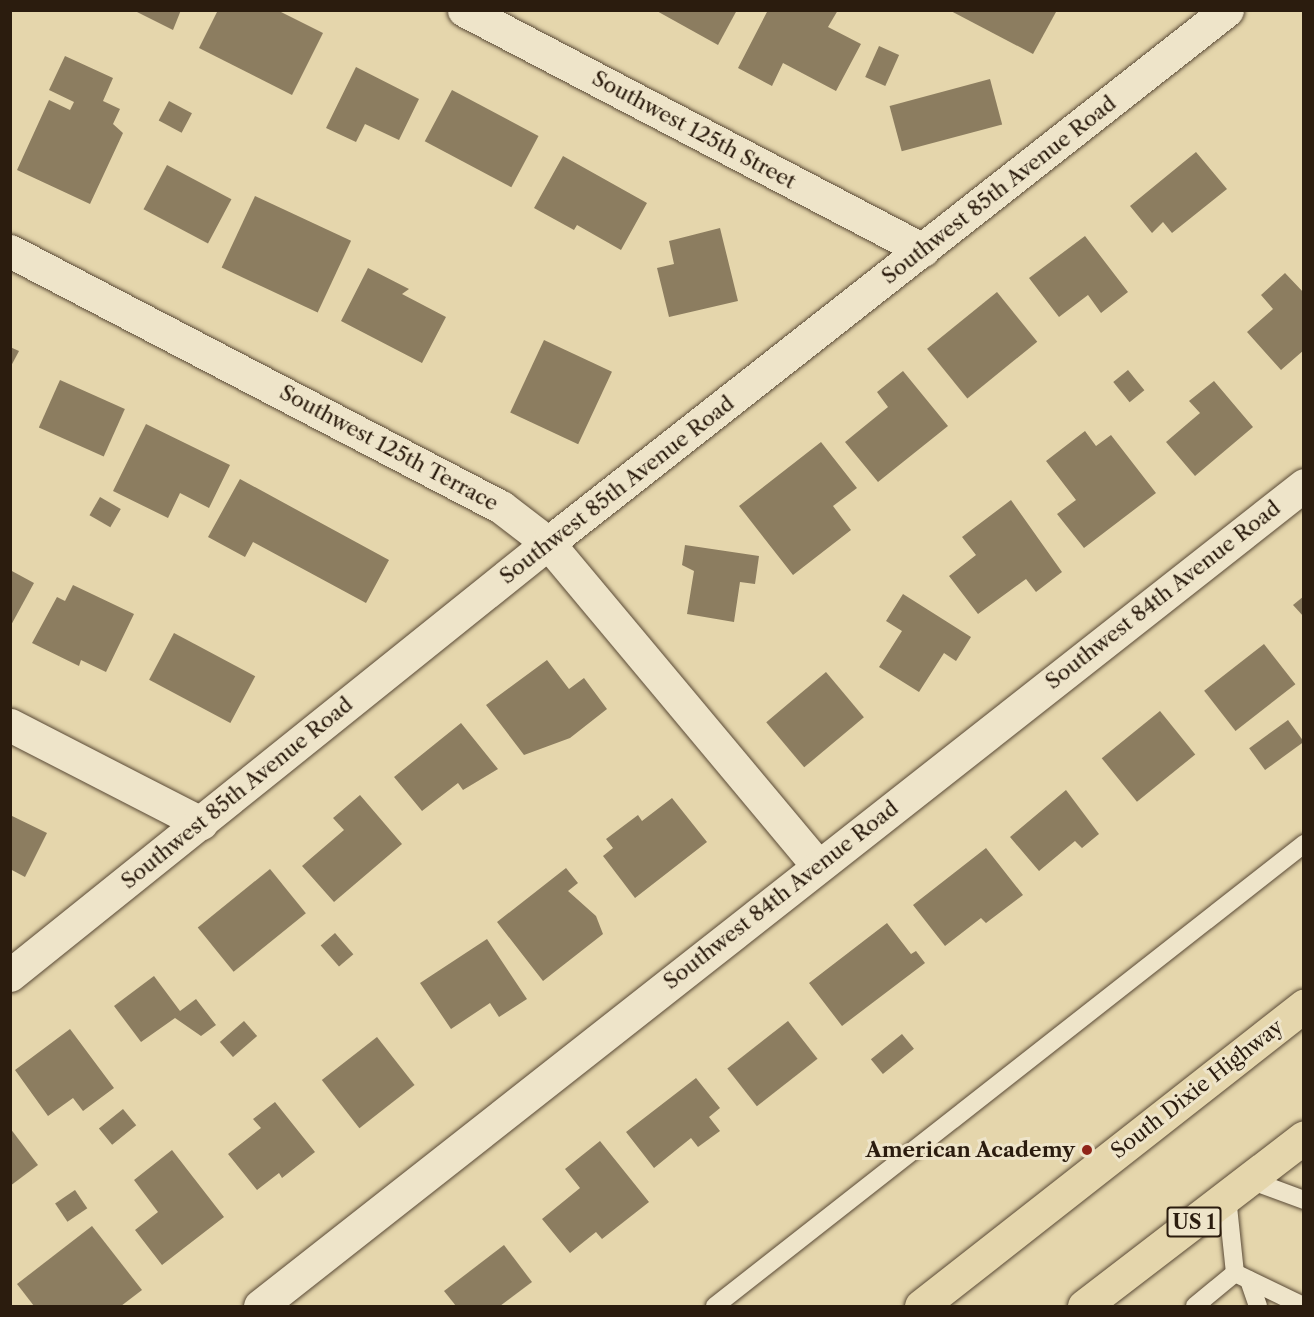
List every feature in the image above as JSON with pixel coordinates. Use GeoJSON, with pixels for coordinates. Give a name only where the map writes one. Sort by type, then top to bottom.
{"type":"FeatureCollection","features":[{"type":"Feature","properties":{"kind":"highway","name":"South Dixie Highway"},"geometry":{"type":"LineString","coordinates":[[936,1302],[1304,1006]]}},
{"type":"Feature","properties":{"kind":"highway","name":"US 1"},"geometry":{"type":"LineString","coordinates":[[1084,1306],[1304,1137]]}},
{"type":"Feature","properties":{"kind":"street","name":"Southwest 125th Street"},"geometry":{"type":"LineString","coordinates":[[464,10],[923,250]]}},
{"type":"Feature","properties":{"kind":"street","name":"Southwest 85th Avenue Road"},"geometry":{"type":"LineString","coordinates":[[10,975],[548,543],[1227,10]]}},
{"type":"Feature","properties":{"kind":"street","name":"Southwest 125th Terrace"},"geometry":{"type":"LineString","coordinates":[[10,251],[462,484],[501,507],[548,543],[818,866]]}},
{"type":"Feature","properties":{"kind":"street","name":"Southwest 84th Avenue Road"},"geometry":{"type":"LineString","coordinates":[[260,1306],[1304,485]]}},
{"type":"Feature","properties":{"kind":"street"},"geometry":{"type":"LineString","coordinates":[[10,725],[201,823]]}},
{"type":"Feature","properties":{"kind":"lane"},"geometry":{"type":"LineString","coordinates":[[715,1306],[1304,844]]}},
{"type":"Feature","properties":{"kind":"lane"},"geometry":{"type":"LineString","coordinates":[[1258,1306],[1242,1277],[1238,1189],[1304,1200]]}},
{"type":"Feature","properties":{"kind":"lane"},"geometry":{"type":"LineString","coordinates":[[1195,1306],[1242,1277]]}},
{"type":"Feature","properties":{"kind":"lane"},"geometry":{"type":"LineString","coordinates":[[1242,1277],[1303,1306]]}},
{"type":"Feature","properties":{"kind":"building"},"geometry":{"type":"Polygon","coordinates":[[[133,10],[181,10],[173,30],[133,10]]]}},
{"type":"Feature","properties":{"kind":"building"},"geometry":{"type":"Polygon","coordinates":[[[218,10],[277,10],[323,33],[292,95],[199,48],[218,10]]]}},
{"type":"Feature","properties":{"kind":"building"},"geometry":{"type":"Polygon","coordinates":[[[655,10],[737,10],[718,45],[655,10]]]}},
{"type":"Feature","properties":{"kind":"building"},"geometry":{"type":"Polygon","coordinates":[[[768,10],[838,10],[828,27],[861,44],[836,91],[783,63],[772,86],[738,68],[768,10]]]}},
{"type":"Feature","properties":{"kind":"building"},"geometry":{"type":"Polygon","coordinates":[[[949,10],[1054,10],[1056,12],[1033,54],[949,10]]]}},
{"type":"Feature","properties":{"kind":"building"},"geometry":{"type":"Polygon","coordinates":[[[879,46],[899,55],[885,86],[865,77],[879,46]]]}},
{"type":"Feature","properties":{"kind":"building"},"geometry":{"type":"Polygon","coordinates":[[[65,56],[113,78],[103,101],[120,109],[113,124],[123,133],[90,204],[17,170],[49,100],[70,110],[74,102],[49,90],[65,56]]]}},
{"type":"Feature","properties":{"kind":"building"},"geometry":{"type":"Polygon","coordinates":[[[356,67],[419,99],[399,140],[365,124],[356,142],[326,128],[356,67]]]}},
{"type":"Feature","properties":{"kind":"building"},"geometry":{"type":"Polygon","coordinates":[[[990,79],[1002,124],[902,151],[890,106],[990,79]]]}},
{"type":"Feature","properties":{"kind":"building"},"geometry":{"type":"Polygon","coordinates":[[[452,90],[539,136],[511,187],[425,141],[452,90]]]}},
{"type":"Feature","properties":{"kind":"building"},"geometry":{"type":"Polygon","coordinates":[[[169,101],[192,113],[182,133],[159,120],[169,101]]]}},
{"type":"Feature","properties":{"kind":"building"},"geometry":{"type":"Polygon","coordinates":[[[1196,152],[1227,189],[1172,233],[1163,222],[1152,233],[1130,206],[1196,152]]]}},
{"type":"Feature","properties":{"kind":"building"},"geometry":{"type":"Polygon","coordinates":[[[563,156],[647,203],[621,250],[577,225],[574,230],[534,208],[563,156]]]}},
{"type":"Feature","properties":{"kind":"building"},"geometry":{"type":"Polygon","coordinates":[[[167,165],[231,199],[208,243],[144,209],[167,165]]]}},
{"type":"Feature","properties":{"kind":"building"},"geometry":{"type":"Polygon","coordinates":[[[255,196],[351,241],[318,312],[222,268],[255,196]]]}},
{"type":"Feature","properties":{"kind":"building"},"geometry":{"type":"Polygon","coordinates":[[[720,228],[738,301],[669,317],[657,268],[674,264],[669,241],[720,228]]]}},
{"type":"Feature","properties":{"kind":"building"},"geometry":{"type":"Polygon","coordinates":[[[1085,236],[1128,292],[1101,313],[1088,295],[1059,317],[1029,278],[1085,236]]]}},
{"type":"Feature","properties":{"kind":"building"},"geometry":{"type":"Polygon","coordinates":[[[368,268],[409,289],[402,294],[446,317],[422,363],[341,321],[368,268]]]}},
{"type":"Feature","properties":{"kind":"building"},"geometry":{"type":"Polygon","coordinates":[[[1285,273],[1304,293],[1304,350],[1281,370],[1247,332],[1273,309],[1261,295],[1285,273]]]}},
{"type":"Feature","properties":{"kind":"building"},"geometry":{"type":"Polygon","coordinates":[[[997,292],[1037,342],[967,398],[927,349],[997,292]]]}},
{"type":"Feature","properties":{"kind":"building"},"geometry":{"type":"Polygon","coordinates":[[[544,340],[612,372],[578,444],[510,413],[544,340]]]}},
{"type":"Feature","properties":{"kind":"building"},"geometry":{"type":"Polygon","coordinates":[[[10,347],[19,351],[10,368],[10,347]]]}},
{"type":"Feature","properties":{"kind":"building"},"geometry":{"type":"Polygon","coordinates":[[[1128,370],[1144,390],[1130,402],[1113,382],[1128,370]]]}},
{"type":"Feature","properties":{"kind":"building"},"geometry":{"type":"Polygon","coordinates":[[[903,371],[948,426],[878,482],[845,442],[888,407],[877,392],[903,371]]]}},
{"type":"Feature","properties":{"kind":"building"},"geometry":{"type":"Polygon","coordinates":[[[60,380],[125,409],[104,456],[39,428],[60,380]]]}},
{"type":"Feature","properties":{"kind":"building"},"geometry":{"type":"Polygon","coordinates":[[[1214,381],[1253,427],[1195,476],[1166,442],[1200,413],[1189,401],[1214,381]]]}},
{"type":"Feature","properties":{"kind":"building"},"geometry":{"type":"Polygon","coordinates":[[[146,424],[230,465],[209,508],[180,493],[168,518],[113,491],[146,424]]]}},
{"type":"Feature","properties":{"kind":"building"},"geometry":{"type":"Polygon","coordinates":[[[1085,431],[1096,446],[1111,435],[1156,493],[1084,548],[1057,514],[1076,500],[1046,461],[1085,431]]]}},
{"type":"Feature","properties":{"kind":"building"},"geometry":{"type":"Polygon","coordinates":[[[821,442],[857,488],[833,506],[851,530],[793,575],[739,506],[821,442]]]}},
{"type":"Feature","properties":{"kind":"building"},"geometry":{"type":"Polygon","coordinates":[[[240,479],[389,560],[366,603],[253,542],[245,557],[208,537],[240,479]]]}},
{"type":"Feature","properties":{"kind":"building"},"geometry":{"type":"Polygon","coordinates":[[[100,497],[121,509],[110,527],[90,515],[100,497]]]}},
{"type":"Feature","properties":{"kind":"building"},"geometry":{"type":"Polygon","coordinates":[[[1011,500],[1062,572],[1036,592],[1026,579],[978,614],[949,576],[976,555],[962,537],[1011,500]]]}},
{"type":"Feature","properties":{"kind":"building"},"geometry":{"type":"Polygon","coordinates":[[[685,545],[759,556],[755,584],[740,582],[734,622],[687,614],[694,571],[682,565],[685,545]]]}},
{"type":"Feature","properties":{"kind":"building"},"geometry":{"type":"Polygon","coordinates":[[[10,570],[34,583],[10,627],[10,570]]]}},
{"type":"Feature","properties":{"kind":"building"},"geometry":{"type":"Polygon","coordinates":[[[73,585],[134,614],[106,672],[81,660],[79,666],[32,643],[57,597],[65,601],[73,585]]]}},
{"type":"Feature","properties":{"kind":"building"},"geometry":{"type":"Polygon","coordinates":[[[903,594],[971,637],[956,661],[944,653],[919,692],[879,667],[902,631],[886,621],[903,594]]]}},
{"type":"Feature","properties":{"kind":"building"},"geometry":{"type":"Polygon","coordinates":[[[1304,596],[1304,617],[1293,605],[1304,596]]]}},
{"type":"Feature","properties":{"kind":"building"},"geometry":{"type":"Polygon","coordinates":[[[174,633],[255,676],[230,723],[149,680],[174,633]]]}},
{"type":"Feature","properties":{"kind":"building"},"geometry":{"type":"Polygon","coordinates":[[[1264,644],[1295,684],[1236,731],[1204,691],[1264,644]]]}},
{"type":"Feature","properties":{"kind":"building"},"geometry":{"type":"Polygon","coordinates":[[[547,660],[569,689],[584,678],[607,709],[570,738],[524,755],[486,705],[547,660]]]}},
{"type":"Feature","properties":{"kind":"building"},"geometry":{"type":"Polygon","coordinates":[[[826,672],[864,717],[804,767],[766,722],[826,672]]]}},
{"type":"Feature","properties":{"kind":"building"},"geometry":{"type":"Polygon","coordinates":[[[1160,711],[1195,755],[1137,802],[1102,758],[1160,711]]]}},
{"type":"Feature","properties":{"kind":"building"},"geometry":{"type":"Polygon","coordinates":[[[1288,720],[1304,742],[1265,770],[1249,748],[1288,720]]]}},
{"type":"Feature","properties":{"kind":"building"},"geometry":{"type":"Polygon","coordinates":[[[461,723],[498,769],[463,790],[458,783],[422,811],[394,777],[461,723]]]}},
{"type":"Feature","properties":{"kind":"building"},"geometry":{"type":"Polygon","coordinates":[[[1066,790],[1099,834],[1082,848],[1075,841],[1039,871],[1010,837],[1066,790]]]}},
{"type":"Feature","properties":{"kind":"building"},"geometry":{"type":"Polygon","coordinates":[[[360,795],[402,844],[334,902],[302,866],[344,830],[333,818],[360,795]]]}},
{"type":"Feature","properties":{"kind":"building"},"geometry":{"type":"Polygon","coordinates":[[[672,798],[707,842],[635,898],[603,856],[613,848],[606,839],[638,815],[642,821],[672,798]]]}},
{"type":"Feature","properties":{"kind":"building"},"geometry":{"type":"Polygon","coordinates":[[[10,815],[47,833],[25,877],[10,869],[10,815]]]}},
{"type":"Feature","properties":{"kind":"building"},"geometry":{"type":"Polygon","coordinates":[[[986,848],[1023,895],[986,923],[981,918],[945,946],[913,905],[986,848]]]}},
{"type":"Feature","properties":{"kind":"building"},"geometry":{"type":"Polygon","coordinates":[[[566,868],[578,883],[568,891],[596,916],[603,934],[543,981],[497,922],[566,868]]]}},
{"type":"Feature","properties":{"kind":"building"},"geometry":{"type":"Polygon","coordinates":[[[270,869],[306,913],[234,972],[198,928],[270,869]]]}},
{"type":"Feature","properties":{"kind":"building"},"geometry":{"type":"Polygon","coordinates":[[[887,923],[911,954],[916,951],[925,963],[842,1026],[809,983],[887,923]]]}},
{"type":"Feature","properties":{"kind":"building"},"geometry":{"type":"Polygon","coordinates":[[[335,933],[353,954],[339,967],[321,945],[335,933]]]}},
{"type":"Feature","properties":{"kind":"building"},"geometry":{"type":"Polygon","coordinates":[[[487,939],[527,999],[499,1017],[490,1003],[451,1029],[420,983],[487,939]]]}},
{"type":"Feature","properties":{"kind":"building"},"geometry":{"type":"Polygon","coordinates":[[[154,976],[180,1011],[196,999],[216,1025],[201,1036],[175,1018],[141,1042],[114,1006],[154,976]]]}},
{"type":"Feature","properties":{"kind":"building"},"geometry":{"type":"Polygon","coordinates":[[[244,1021],[257,1036],[233,1057],[220,1042],[244,1021]]]}},
{"type":"Feature","properties":{"kind":"building"},"geometry":{"type":"Polygon","coordinates":[[[788,1021],[818,1059],[757,1106],[727,1068],[788,1021]]]}},
{"type":"Feature","properties":{"kind":"building"},"geometry":{"type":"Polygon","coordinates":[[[70,1029],[114,1088],[83,1111],[73,1098],[48,1116],[15,1070],[70,1029]]]}},
{"type":"Feature","properties":{"kind":"building"},"geometry":{"type":"Polygon","coordinates":[[[902,1034],[914,1049],[883,1074],[871,1059],[902,1034]]]}},
{"type":"Feature","properties":{"kind":"building"},"geometry":{"type":"Polygon","coordinates":[[[377,1037],[415,1085],[359,1128],[322,1080],[377,1037]]]}},
{"type":"Feature","properties":{"kind":"building"},"geometry":{"type":"Polygon","coordinates":[[[696,1078],[720,1108],[709,1117],[720,1131],[698,1147],[691,1138],[654,1168],[626,1132],[696,1078]]]}},
{"type":"Feature","properties":{"kind":"building"},"geometry":{"type":"Polygon","coordinates":[[[275,1102],[315,1152],[282,1178],[279,1173],[257,1190],[228,1154],[261,1128],[253,1119],[275,1102]]]}},
{"type":"Feature","properties":{"kind":"building"},"geometry":{"type":"Polygon","coordinates":[[[123,1109],[136,1125],[112,1145],[99,1129],[123,1109]]]}},
{"type":"Feature","properties":{"kind":"building"},"geometry":{"type":"Polygon","coordinates":[[[10,1128],[38,1165],[10,1186],[10,1128]]]}},
{"type":"Feature","properties":{"kind":"building"},"geometry":{"type":"Polygon","coordinates":[[[600,1141],[649,1202],[602,1239],[596,1232],[570,1253],[542,1219],[580,1188],[565,1169],[600,1141]]]}},
{"type":"Feature","properties":{"kind":"building"},"geometry":{"type":"Polygon","coordinates":[[[172,1150],[224,1217],[162,1265],[135,1230],[158,1212],[134,1180],[172,1150]]]}},
{"type":"Feature","properties":{"kind":"building"},"geometry":{"type":"Polygon","coordinates":[[[75,1190],[87,1208],[67,1222],[55,1203],[75,1190]]]}},
{"type":"Feature","properties":{"kind":"building"},"geometry":{"type":"Polygon","coordinates":[[[92,1226],[142,1290],[121,1306],[34,1306],[17,1284],[92,1226]]]}},
{"type":"Feature","properties":{"kind":"building"},"geometry":{"type":"Polygon","coordinates":[[[504,1245],[532,1282],[500,1306],[456,1306],[444,1291],[504,1245]]]}},
{"type":"Feature","properties":{"kind":"place","name":"American Academy"},"geometry":{"type":"Point","coordinates":[1087,1150]}}]}
